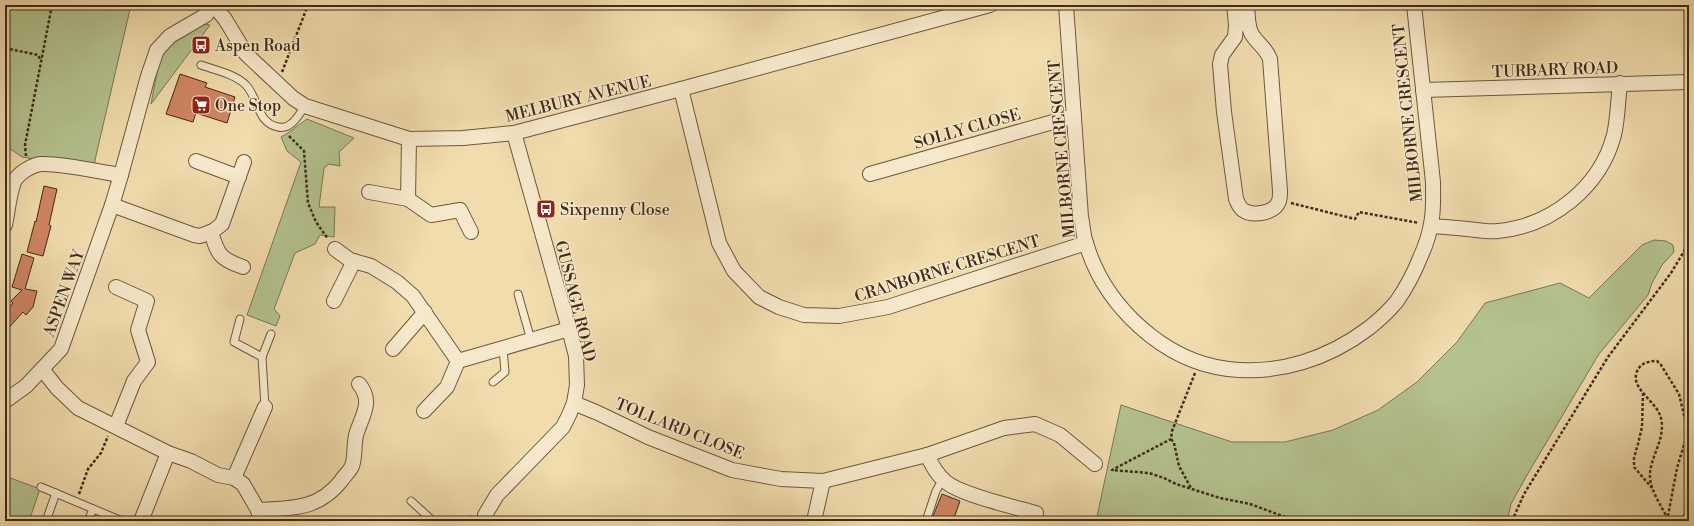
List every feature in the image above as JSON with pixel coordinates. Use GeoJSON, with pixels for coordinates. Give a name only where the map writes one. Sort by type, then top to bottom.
{"type":"FeatureCollection","features":[{"type":"Feature","properties":{"kind":"street","name":"MELBURY AVENUE"},"geometry":{"type":"LineString","coordinates":[[213,5],[225,19],[246,54],[292,98],[306,106],[409,139],[463,138],[514,133],[990,5]]}},
{"type":"Feature","properties":{"kind":"street"},"geometry":{"type":"LineString","coordinates":[[5,224],[14,181],[33,166],[41,164],[54,164],[121,175],[148,76],[157,50],[170,36],[206,15],[213,5]]}},
{"type":"Feature","properties":{"kind":"street","name":"MILBORNE CRESCENT"},"geometry":{"type":"LineString","coordinates":[[1066,5],[1081,216],[1086,243],[1097,270],[1108,290],[1132,320],[1152,337],[1174,351],[1200,362],[1227,369],[1255,370],[1284,367],[1312,360],[1355,338],[1377,321],[1396,301],[1414,273],[1426,244],[1434,208],[1414,5]]}},
{"type":"Feature","properties":{"kind":"street"},"geometry":{"type":"LineString","coordinates":[[1234,5],[1236,25],[1243,36],[1267,51],[1270,59],[1280,183],[1279,201],[1276,206],[1270,210],[1252,213],[1243,210],[1240,207],[1234,191],[1224,112],[1220,64],[1222,55],[1243,36],[1249,24],[1247,5]]}},
{"type":"Feature","properties":{"kind":"street","name":"TURBARY ROAD"},"geometry":{"type":"LineString","coordinates":[[1423,90],[1689,82]]}},
{"type":"Feature","properties":{"kind":"street"},"geometry":{"type":"LineString","coordinates":[[1431,226],[1496,232],[1532,224],[1560,210],[1579,194],[1594,176],[1607,154],[1614,134],[1620,83]]}},
{"type":"Feature","properties":{"kind":"street","name":"CRANBORNE CRESCENT"},"geometry":{"type":"LineString","coordinates":[[681,89],[719,244],[734,271],[759,297],[779,307],[804,315],[839,316],[888,307],[1086,243]]}},
{"type":"Feature","properties":{"kind":"street","name":"SOLLY CLOSE"},"geometry":{"type":"LineString","coordinates":[[870,174],[1074,116]]}},
{"type":"Feature","properties":{"kind":"street","name":"GUSSAGE ROAD"},"geometry":{"type":"LineString","coordinates":[[484,521],[485,515],[497,496],[562,427],[574,403],[577,385],[576,365],[569,330],[514,133]]}},
{"type":"Feature","properties":{"kind":"street"},"geometry":{"type":"LineString","coordinates":[[408,199],[409,139]]}},
{"type":"Feature","properties":{"kind":"street"},"geometry":{"type":"LineString","coordinates":[[196,161],[239,177]]}},
{"type":"Feature","properties":{"kind":"street"},"geometry":{"type":"LineString","coordinates":[[112,205],[200,236],[211,232],[222,224],[244,162]]}},
{"type":"Feature","properties":{"kind":"street","name":"ASPEN WAY"},"geometry":{"type":"LineString","coordinates":[[5,401],[26,386],[61,349],[112,205],[121,175]]}},
{"type":"Feature","properties":{"kind":"street"},"geometry":{"type":"LineString","coordinates":[[369,192],[408,199],[431,215],[460,210],[471,232]]}},
{"type":"Feature","properties":{"kind":"street"},"geometry":{"type":"LineString","coordinates":[[211,232],[217,252],[227,261],[243,267]]}},
{"type":"Feature","properties":{"kind":"street"},"geometry":{"type":"LineString","coordinates":[[335,249],[354,261],[371,266],[397,282],[413,296],[458,361]]}},
{"type":"Feature","properties":{"kind":"street"},"geometry":{"type":"LineString","coordinates":[[334,301],[354,261]]}},
{"type":"Feature","properties":{"kind":"street"},"geometry":{"type":"LineString","coordinates":[[114,425],[134,381],[148,362],[138,330],[147,301],[116,287]]}},
{"type":"Feature","properties":{"kind":"street"},"geometry":{"type":"LineString","coordinates":[[392,349],[425,312]]}},
{"type":"Feature","properties":{"kind":"street"},"geometry":{"type":"LineString","coordinates":[[458,361],[569,330]]}},
{"type":"Feature","properties":{"kind":"street"},"geometry":{"type":"LineString","coordinates":[[424,411],[447,387],[458,361]]}},
{"type":"Feature","properties":{"kind":"street"},"geometry":{"type":"LineString","coordinates":[[42,369],[57,388],[78,408],[168,453],[218,475],[234,478],[243,484],[260,515],[309,505],[319,501],[336,488],[352,466],[355,437],[365,408],[366,397],[364,390],[359,384]]}},
{"type":"Feature","properties":{"kind":"street","name":"TOLLARD CLOSE"},"geometry":{"type":"LineString","coordinates":[[574,403],[648,437],[732,470],[781,479],[823,481],[927,455],[1004,428],[1035,424],[1060,435],[1095,464]]}},
{"type":"Feature","properties":{"kind":"street"},"geometry":{"type":"LineString","coordinates":[[234,478],[265,407]]}},
{"type":"Feature","properties":{"kind":"street"},"geometry":{"type":"LineString","coordinates":[[141,521],[168,453]]}},
{"type":"Feature","properties":{"kind":"street"},"geometry":{"type":"LineString","coordinates":[[927,455],[935,471],[947,483],[968,493],[1036,513]]}},
{"type":"Feature","properties":{"kind":"street"},"geometry":{"type":"LineString","coordinates":[[814,521],[823,481]]}},
{"type":"Feature","properties":{"kind":"lane"},"geometry":{"type":"LineString","coordinates":[[201,65],[240,80],[247,86],[265,122],[270,126],[282,128],[292,123],[306,106]]}},
{"type":"Feature","properties":{"kind":"lane"},"geometry":{"type":"LineString","coordinates":[[518,294],[531,340]]}},
{"type":"Feature","properties":{"kind":"lane"},"geometry":{"type":"LineString","coordinates":[[240,319],[234,342],[262,357]]}},
{"type":"Feature","properties":{"kind":"lane"},"geometry":{"type":"LineString","coordinates":[[265,407],[262,357],[271,334]]}},
{"type":"Feature","properties":{"kind":"lane"},"geometry":{"type":"LineString","coordinates":[[492,382],[505,372],[503,348]]}},
{"type":"Feature","properties":{"kind":"lane"},"geometry":{"type":"LineString","coordinates":[[926,521],[936,491],[943,479]]}},
{"type":"Feature","properties":{"kind":"lane"},"geometry":{"type":"LineString","coordinates":[[41,487],[122,521]]}},
{"type":"Feature","properties":{"kind":"lane"},"geometry":{"type":"LineString","coordinates":[[46,521],[56,493]]}},
{"type":"Feature","properties":{"kind":"lane"},"geometry":{"type":"LineString","coordinates":[[411,501],[429,520]]}},
{"type":"Feature","properties":{"kind":"lane"},"geometry":{"type":"LineString","coordinates":[[88,521],[93,509]]}},
{"type":"Feature","properties":{"kind":"path"},"geometry":{"type":"LineString","coordinates":[[26,170],[25,145],[52,5]]}},
{"type":"Feature","properties":{"kind":"path"},"geometry":{"type":"LineString","coordinates":[[278,84],[308,5]]}},
{"type":"Feature","properties":{"kind":"path"},"geometry":{"type":"LineString","coordinates":[[5,48],[38,55],[42,61]]}},
{"type":"Feature","properties":{"kind":"path"},"geometry":{"type":"LineString","coordinates":[[282,128],[304,151],[308,203],[316,222],[335,249]]}},
{"type":"Feature","properties":{"kind":"path"},"geometry":{"type":"LineString","coordinates":[[1279,201],[1355,219],[1359,212],[1431,226]]}},
{"type":"Feature","properties":{"kind":"path"},"geometry":{"type":"LineString","coordinates":[[1512,521],[1524,494],[1608,357],[1671,273],[1689,243]]}},
{"type":"Feature","properties":{"kind":"path"},"geometry":{"type":"LineString","coordinates":[[1668,520],[1651,484],[1650,476],[1661,434],[1662,423],[1659,412],[1637,385],[1636,375],[1640,366],[1646,362],[1656,360],[1661,365],[1679,394],[1688,432]]}},
{"type":"Feature","properties":{"kind":"path"},"geometry":{"type":"LineString","coordinates":[[1191,488],[1179,466],[1174,443],[1171,439],[1172,431],[1200,362]]}},
{"type":"Feature","properties":{"kind":"path"},"geometry":{"type":"LineString","coordinates":[[1643,392],[1642,427],[1634,458],[1634,467],[1654,491]]}},
{"type":"Feature","properties":{"kind":"path"},"geometry":{"type":"LineString","coordinates":[[76,502],[88,469],[101,453],[114,425]]}},
{"type":"Feature","properties":{"kind":"path"},"geometry":{"type":"LineString","coordinates":[[1668,520],[1677,468],[1689,428]]}},
{"type":"Feature","properties":{"kind":"path"},"geometry":{"type":"LineString","coordinates":[[1171,439],[1112,470],[1149,473],[1220,498],[1250,504],[1296,521]]}},
{"type":"Feature","properties":{"kind":"path"},"geometry":{"type":"LineString","coordinates":[[1681,521],[1689,507]]}},
{"type":"Feature","properties":{"kind":"green space"},"geometry":{"type":"Polygon","coordinates":[[[5,5],[131,5],[95,160],[95,169],[22,157],[5,145],[5,5]]]}},
{"type":"Feature","properties":{"kind":"green space"},"geometry":{"type":"Polygon","coordinates":[[[202,24],[210,25],[151,104],[159,65],[167,46],[178,36],[202,24]]]}},
{"type":"Feature","properties":{"kind":"green space"},"geometry":{"type":"Polygon","coordinates":[[[307,119],[354,138],[339,152],[340,166],[329,164],[324,168],[319,207],[335,207],[334,237],[320,235],[315,244],[295,253],[274,309],[280,316],[276,326],[247,315],[301,162],[287,151],[281,137],[307,119]]]}},
{"type":"Feature","properties":{"kind":"green space"},"geometry":{"type":"Polygon","coordinates":[[[1654,240],[1666,241],[1673,245],[1674,252],[1662,265],[1652,283],[1648,295],[1599,354],[1511,504],[1507,521],[1096,521],[1121,405],[1232,442],[1285,442],[1333,430],[1378,410],[1417,382],[1457,342],[1485,303],[1560,283],[1589,298],[1642,245],[1654,240]]]}},
{"type":"Feature","properties":{"kind":"green space"},"geometry":{"type":"Polygon","coordinates":[[[5,476],[40,489],[29,521],[5,521],[5,476]]]}},
{"type":"Feature","properties":{"kind":"building","name":"One Stop"},"geometry":{"type":"Polygon","coordinates":[[[180,74],[207,83],[205,87],[235,97],[227,123],[196,113],[193,122],[166,114],[180,74]]]}},
{"type":"Feature","properties":{"kind":"building"},"geometry":{"type":"Polygon","coordinates":[[[44,186],[57,189],[49,225],[51,226],[43,256],[27,252],[35,221],[36,222],[44,186]]]}},
{"type":"Feature","properties":{"kind":"building"},"geometry":{"type":"Polygon","coordinates":[[[22,254],[34,258],[25,289],[37,291],[33,307],[26,315],[23,312],[5,332],[5,313],[13,303],[11,301],[22,290],[12,287],[22,254]]]}},
{"type":"Feature","properties":{"kind":"building"},"geometry":{"type":"Polygon","coordinates":[[[942,494],[960,501],[953,521],[931,521],[942,494]]]}},
{"type":"Feature","properties":{"kind":"place","name":"Aspen Road"},"geometry":{"type":"Point","coordinates":[201,45]}},
{"type":"Feature","properties":{"kind":"place","name":"One Stop"},"geometry":{"type":"Point","coordinates":[201,105]}},
{"type":"Feature","properties":{"kind":"place","name":"Sixpenny Close"},"geometry":{"type":"Point","coordinates":[546,209]}}]}
